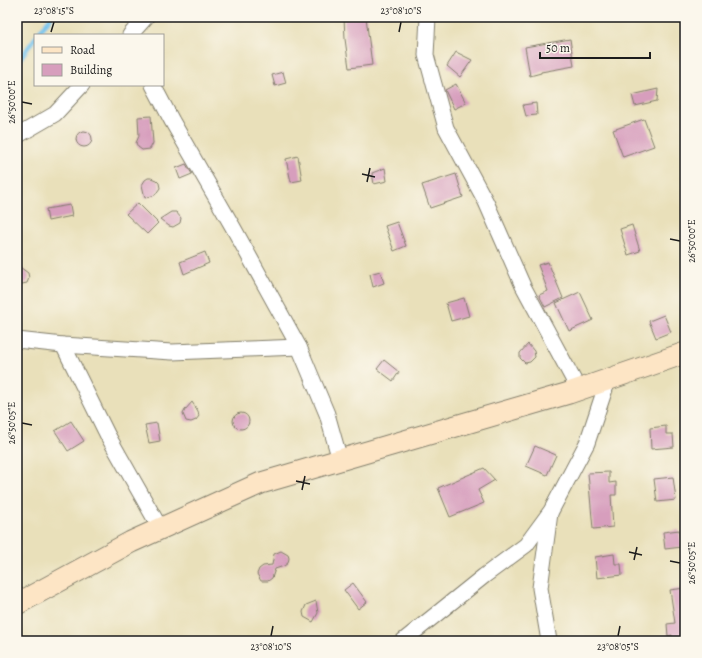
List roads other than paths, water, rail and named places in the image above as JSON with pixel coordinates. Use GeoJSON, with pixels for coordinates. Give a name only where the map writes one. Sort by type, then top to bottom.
{"type":"FeatureCollection","features":[{"type":"Feature","properties":{"kind":"street"},"geometry":{"type":"LineString","coordinates":[[131,34],[146,17]]}},
{"type":"Feature","properties":{"kind":"street"},"geometry":{"type":"LineString","coordinates":[[428,17],[426,55],[446,128],[486,202],[523,286],[578,390]]}},
{"type":"Feature","properties":{"kind":"street"},"geometry":{"type":"LineString","coordinates":[[17,136],[55,114],[81,86]]}},
{"type":"Feature","properties":{"kind":"street"},"geometry":{"type":"LineString","coordinates":[[154,86],[299,347],[327,414],[340,460]]}},
{"type":"Feature","properties":{"kind":"street"},"geometry":{"type":"LineString","coordinates":[[17,340],[63,346],[172,352],[299,347]]}},
{"type":"Feature","properties":{"kind":"street"},"geometry":{"type":"LineString","coordinates":[[63,346],[108,436],[160,528]]}},
{"type":"Feature","properties":{"kind":"street"},"geometry":{"type":"LineString","coordinates":[[17,604],[131,542],[261,483],[578,390],[684,357]]}},
{"type":"Feature","properties":{"kind":"street"},"geometry":{"type":"LineString","coordinates":[[403,641],[484,576],[526,545],[551,511],[587,443],[608,380]]}},
{"type":"Feature","properties":{"kind":"street"},"geometry":{"type":"LineString","coordinates":[[549,641],[540,588],[551,511]]}},
{"type":"Feature","properties":{"kind":"waterway"},"geometry":{"type":"LineString","coordinates":[[38,34],[51,17]]}},
{"type":"Feature","properties":{"kind":"waterway"},"geometry":{"type":"LineString","coordinates":[[17,63],[34,39]]}}]}
